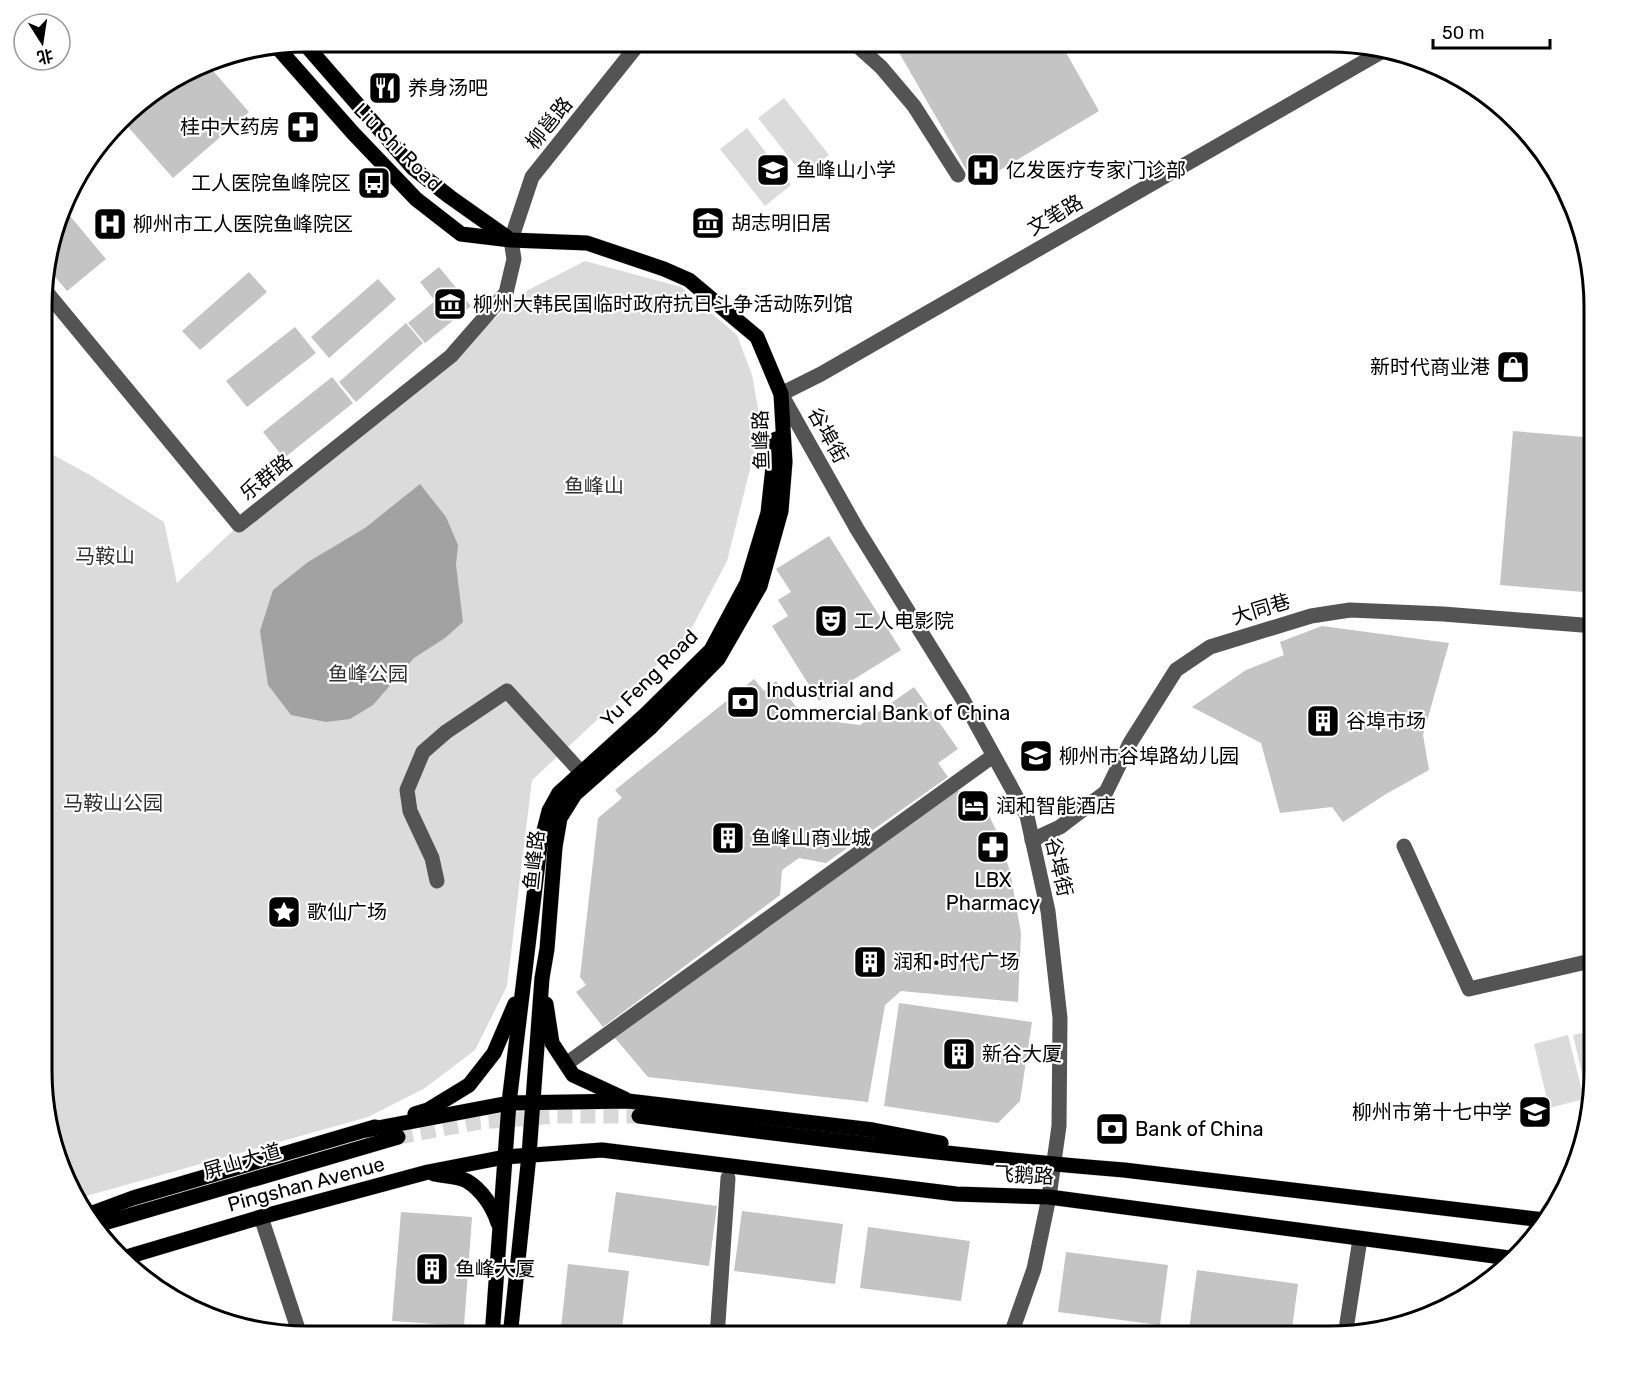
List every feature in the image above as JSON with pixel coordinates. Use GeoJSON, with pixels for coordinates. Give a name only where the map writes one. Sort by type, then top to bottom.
{"type":"FeatureCollection","features":[{"type":"Feature","properties":{"kind":"main road","name":"Liu Shi Road"},"geometry":{"type":"LineString","coordinates":[[312,52],[412,168],[511,240]]}},
{"type":"Feature","properties":{"kind":"main road","name":"Liu Shi Road"},"geometry":{"type":"LineString","coordinates":[[283,54],[353,134],[416,199],[461,234],[511,240],[587,243],[664,269],[689,280],[757,337],[781,394]]}},
{"type":"Feature","properties":{"kind":"main road","name":"Yu Feng Road"},"geometry":{"type":"LineString","coordinates":[[585,777],[711,650],[747,583],[768,513],[781,394]]}},
{"type":"Feature","properties":{"kind":"main road","name":"鱼峰路"},"geometry":{"type":"LineString","coordinates":[[511,1326],[529,1155],[542,978],[547,949],[555,847],[560,818],[585,777]]}},
{"type":"Feature","properties":{"kind":"main road","name":"鱼峰路"},"geometry":{"type":"LineString","coordinates":[[493,1326],[509,1103],[540,846],[549,811],[559,793],[585,777]]}},
{"type":"Feature","properties":{"kind":"main road"},"geometry":{"type":"LineString","coordinates":[[95,1212],[133,1198],[428,1110],[469,1085],[494,1053],[508,1024],[525,978]]}},
{"type":"Feature","properties":{"kind":"main road"},"geometry":{"type":"LineString","coordinates":[[542,978],[552,1043],[573,1075],[628,1101]]}},
{"type":"Feature","properties":{"kind":"main road"},"geometry":{"type":"LineString","coordinates":[[367,1130],[509,1103],[628,1101],[873,1130],[1053,1164]]}},
{"type":"Feature","properties":{"kind":"main road","name":"飞鹅路"},"geometry":{"type":"LineString","coordinates":[[639,1116],[782,1135],[1124,1170],[1538,1219]]}},
{"type":"Feature","properties":{"kind":"main road","name":"屏山大道"},"geometry":{"type":"LineString","coordinates":[[102,1223],[398,1137]]}},
{"type":"Feature","properties":{"kind":"main road","name":"飞鹅路"},"geometry":{"type":"LineString","coordinates":[[505,1157],[602,1150],[956,1194],[1049,1197],[1504,1257]]}},
{"type":"Feature","properties":{"kind":"main road","name":"Pingshan Avenue"},"geometry":{"type":"LineString","coordinates":[[131,1256],[261,1216],[428,1172],[505,1157]]}},
{"type":"Feature","properties":{"kind":"main road"},"geometry":{"type":"LineString","coordinates":[[428,1172],[466,1181],[482,1194],[494,1209],[501,1230]]}},
{"type":"Feature","properties":{"kind":"street","name":"柳邕路"},"geometry":{"type":"LineString","coordinates":[[511,240],[532,177],[632,52]]}},
{"type":"Feature","properties":{"kind":"street"},"geometry":{"type":"LineString","coordinates":[[864,52],[881,67],[914,106],[958,175]]}},
{"type":"Feature","properties":{"kind":"street","name":"文笔路"},"geometry":{"type":"LineString","coordinates":[[781,394],[821,374],[1374,56]]}},
{"type":"Feature","properties":{"kind":"street","name":"乐群路"},"geometry":{"type":"LineString","coordinates":[[52,299],[239,525],[451,356],[506,293],[514,259],[511,240]]}},
{"type":"Feature","properties":{"kind":"street","name":"谷埠街"},"geometry":{"type":"LineString","coordinates":[[781,394],[857,529],[962,698],[1027,816],[1048,911],[1060,1018],[1059,1126],[1049,1197],[1034,1269],[1014,1326]]}},
{"type":"Feature","properties":{"kind":"street","name":"大同巷"},"geometry":{"type":"LineString","coordinates":[[1032,840],[1060,827],[1106,792],[1130,742],[1176,670],[1210,647],[1311,616],[1350,610],[1443,614],[1584,625]]}},
{"type":"Feature","properties":{"kind":"street"},"geometry":{"type":"LineString","coordinates":[[437,881],[432,858],[410,811],[407,790],[423,752],[446,732],[507,691],[585,777]]}},
{"type":"Feature","properties":{"kind":"street"},"geometry":{"type":"LineString","coordinates":[[566,1064],[993,756]]}},
{"type":"Feature","properties":{"kind":"street"},"geometry":{"type":"LineString","coordinates":[[1404,846],[1469,989],[1584,963]]}},
{"type":"Feature","properties":{"kind":"street"},"geometry":{"type":"LineString","coordinates":[[718,1326],[728,1178]]}},
{"type":"Feature","properties":{"kind":"street"},"geometry":{"type":"LineString","coordinates":[[261,1216],[297,1326]]}},
{"type":"Feature","properties":{"kind":"street"},"geometry":{"type":"LineString","coordinates":[[1347,1326],[1360,1239]]}},
{"type":"Feature","properties":{"kind":"green space"},"geometry":{"type":"Polygon","coordinates":[[[784,98],[829,155],[803,175],[758,118],[784,98]]]}},
{"type":"Feature","properties":{"kind":"green space"},"geometry":{"type":"Polygon","coordinates":[[[747,128],[791,185],[765,206],[720,149],[747,128]]]}},
{"type":"Feature","properties":{"kind":"green space","name":"鱼峰公园"},"geometry":{"type":"Polygon","coordinates":[[[585,261],[681,287],[737,335],[752,375],[761,425],[727,561],[687,637],[532,780],[507,986],[475,1050],[425,1088],[368,1117],[85,1196],[72,1169],[61,1138],[52,1072],[52,454],[90,475],[164,522],[177,583],[239,525],[451,356],[528,290],[585,261]]]}},
{"type":"Feature","properties":{"kind":"green space"},"geometry":{"type":"Polygon","coordinates":[[[1584,1032],[1584,1082],[1573,1035],[1584,1032]]]}},
{"type":"Feature","properties":{"kind":"green space"},"geometry":{"type":"Polygon","coordinates":[[[1568,1035],[1583,1099],[1549,1108],[1534,1044],[1568,1035]]]}},
{"type":"Feature","properties":{"kind":"shaded area"},"geometry":{"type":"Polygon","coordinates":[[[420,484],[446,517],[458,545],[456,565],[463,622],[445,638],[414,658],[373,705],[350,719],[326,722],[291,715],[268,685],[260,631],[273,590],[308,562],[365,528],[420,484]]]}},
{"type":"Feature","properties":{"kind":"building"},"geometry":{"type":"Polygon","coordinates":[[[899,52],[1066,52],[1099,111],[975,185],[899,52]]]}},
{"type":"Feature","properties":{"kind":"building"},"geometry":{"type":"Polygon","coordinates":[[[213,71],[249,112],[173,178],[128,126],[166,95],[213,71]]]}},
{"type":"Feature","properties":{"kind":"building"},"geometry":{"type":"Polygon","coordinates":[[[70,216],[106,259],[67,291],[55,276],[61,241],[70,216]]]}},
{"type":"Feature","properties":{"kind":"building","name":"柳州大韩民国临时政府抗日斗争活动陈列馆"},"geometry":{"type":"Polygon","coordinates":[[[439,267],[471,306],[425,343],[408,323],[435,301],[420,282],[439,267]]]}},
{"type":"Feature","properties":{"kind":"building"},"geometry":{"type":"Polygon","coordinates":[[[249,272],[267,292],[200,350],[182,331],[249,272]]]}},
{"type":"Feature","properties":{"kind":"building"},"geometry":{"type":"Polygon","coordinates":[[[378,279],[396,299],[329,358],[311,337],[378,279]]]}},
{"type":"Feature","properties":{"kind":"building"},"geometry":{"type":"Polygon","coordinates":[[[406,323],[423,343],[356,402],[339,382],[406,323]]]}},
{"type":"Feature","properties":{"kind":"building"},"geometry":{"type":"Polygon","coordinates":[[[295,327],[316,353],[247,407],[226,381],[295,327]]]}},
{"type":"Feature","properties":{"kind":"building"},"geometry":{"type":"Polygon","coordinates":[[[332,377],[353,403],[284,458],[263,432],[332,377]]]}},
{"type":"Feature","properties":{"kind":"building"},"geometry":{"type":"Polygon","coordinates":[[[1513,431],[1584,437],[1584,592],[1500,585],[1513,431]]]}},
{"type":"Feature","properties":{"kind":"building","name":"工人电影院"},"geometry":{"type":"Polygon","coordinates":[[[829,536],[901,650],[819,701],[772,626],[788,616],[778,600],[791,592],[776,569],[829,536]]]}},
{"type":"Feature","properties":{"kind":"building","name":"谷埠市场"},"geometry":{"type":"Polygon","coordinates":[[[1322,626],[1449,643],[1423,735],[1429,770],[1343,822],[1332,807],[1280,813],[1261,743],[1192,707],[1246,670],[1284,655],[1280,642],[1322,626]]]}},
{"type":"Feature","properties":{"kind":"building","name":"鱼峰山商业城"},"geometry":{"type":"Polygon","coordinates":[[[754,679],[764,691],[776,681],[805,718],[860,725],[914,687],[958,749],[938,763],[948,777],[826,863],[799,858],[782,870],[780,895],[603,1027],[576,992],[586,985],[580,977],[598,818],[622,798],[615,790],[754,679]]]}},
{"type":"Feature","properties":{"kind":"building","name":"润和·时代广场"},"geometry":{"type":"Polygon","coordinates":[[[955,791],[977,791],[996,830],[1010,871],[1021,933],[1018,1002],[901,991],[885,1005],[868,1102],[648,1077],[615,1038],[955,791]]]}},
{"type":"Feature","properties":{"kind":"building","name":"新谷大厦"},"geometry":{"type":"Polygon","coordinates":[[[899,1003],[1032,1022],[1020,1101],[998,1123],[884,1106],[899,1003]]]}},
{"type":"Feature","properties":{"kind":"building"},"geometry":{"type":"Polygon","coordinates":[[[616,1192],[717,1206],[709,1266],[608,1252],[616,1192]]]}},
{"type":"Feature","properties":{"kind":"building"},"geometry":{"type":"Polygon","coordinates":[[[742,1211],[843,1224],[835,1284],[734,1271],[742,1211]]]}},
{"type":"Feature","properties":{"kind":"building","name":"鱼峰大厦"},"geometry":{"type":"Polygon","coordinates":[[[401,1212],[472,1217],[464,1326],[392,1321],[401,1212]]]}},
{"type":"Feature","properties":{"kind":"building"},"geometry":{"type":"Polygon","coordinates":[[[868,1227],[970,1241],[961,1301],[860,1288],[868,1227]]]}},
{"type":"Feature","properties":{"kind":"building"},"geometry":{"type":"Polygon","coordinates":[[[1066,1252],[1168,1265],[1160,1325],[1058,1312],[1066,1252]]]}},
{"type":"Feature","properties":{"kind":"building"},"geometry":{"type":"Polygon","coordinates":[[[568,1264],[629,1271],[622,1326],[561,1326],[568,1264]]]}},
{"type":"Feature","properties":{"kind":"building"},"geometry":{"type":"Polygon","coordinates":[[[1197,1270],[1298,1284],[1292,1326],[1190,1326],[1197,1270]]]}},
{"type":"Feature","properties":{"kind":"tunnel"},"geometry":{"type":"LineString","coordinates":[[398,1137],[480,1122],[557,1116],[639,1116]]}},
{"type":"Feature","properties":{"kind":"place","name":"养身汤吧"},"geometry":{"type":"Point","coordinates":[385,88]}},
{"type":"Feature","properties":{"kind":"place","name":"桂中大药房"},"geometry":{"type":"Point","coordinates":[303,127]}},
{"type":"Feature","properties":{"kind":"place","name":"鱼峰山小学"},"geometry":{"type":"Point","coordinates":[773,170]}},
{"type":"Feature","properties":{"kind":"place","name":"亿发医疗专家门诊部"},"geometry":{"type":"Point","coordinates":[983,170]}},
{"type":"Feature","properties":{"kind":"place","name":"工人医院鱼峰院区"},"geometry":{"type":"Point","coordinates":[374,183]}},
{"type":"Feature","properties":{"kind":"place","name":"胡志明旧居"},"geometry":{"type":"Point","coordinates":[708,223]}},
{"type":"Feature","properties":{"kind":"place","name":"柳州市工人医院鱼峰院区"},"geometry":{"type":"Point","coordinates":[110,224]}},
{"type":"Feature","properties":{"kind":"place","name":"柳州大韩民国临时政府抗日斗争活动陈列馆"},"geometry":{"type":"Point","coordinates":[450,304]}},
{"type":"Feature","properties":{"kind":"place","name":"新时代商业港"},"geometry":{"type":"Point","coordinates":[1513,367]}},
{"type":"Feature","properties":{"kind":"place","name":"工人电影院"},"geometry":{"type":"Point","coordinates":[831,621]}},
{"type":"Feature","properties":{"kind":"place","name":"Industrial and Commercial Bank of China"},"geometry":{"type":"Point","coordinates":[743,702]}},
{"type":"Feature","properties":{"kind":"place","name":"谷埠市场"},"geometry":{"type":"Point","coordinates":[1323,721]}},
{"type":"Feature","properties":{"kind":"place","name":"柳州市谷埠路幼儿园"},"geometry":{"type":"Point","coordinates":[1036,756]}},
{"type":"Feature","properties":{"kind":"place","name":"润和智能酒店"},"geometry":{"type":"Point","coordinates":[973,806]}},
{"type":"Feature","properties":{"kind":"place","name":"鱼峰山商业城"},"geometry":{"type":"Point","coordinates":[728,838]}},
{"type":"Feature","properties":{"kind":"place","name":"LBX Pharmacy"},"geometry":{"type":"Point","coordinates":[993,847]}},
{"type":"Feature","properties":{"kind":"place","name":"歌仙广场"},"geometry":{"type":"Point","coordinates":[284,912]}},
{"type":"Feature","properties":{"kind":"place","name":"润和·时代广场"},"geometry":{"type":"Point","coordinates":[870,962]}},
{"type":"Feature","properties":{"kind":"place","name":"新谷大厦"},"geometry":{"type":"Point","coordinates":[959,1054]}},
{"type":"Feature","properties":{"kind":"place","name":"柳州市第十七中学"},"geometry":{"type":"Point","coordinates":[1535,1112]}},
{"type":"Feature","properties":{"kind":"place","name":"Bank of China"},"geometry":{"type":"Point","coordinates":[1112,1129]}},
{"type":"Feature","properties":{"kind":"place","name":"鱼峰大厦"},"geometry":{"type":"Point","coordinates":[432,1269]}},
{"type":"Feature","properties":{"kind":"park label","name":"鱼峰山"},"geometry":{"type":"Point","coordinates":[594,486]}},
{"type":"Feature","properties":{"kind":"park label","name":"马鞍山"},"geometry":{"type":"Point","coordinates":[105,556]}},
{"type":"Feature","properties":{"kind":"park label","name":"马鞍山公园"},"geometry":{"type":"Point","coordinates":[113,803]}}]}
